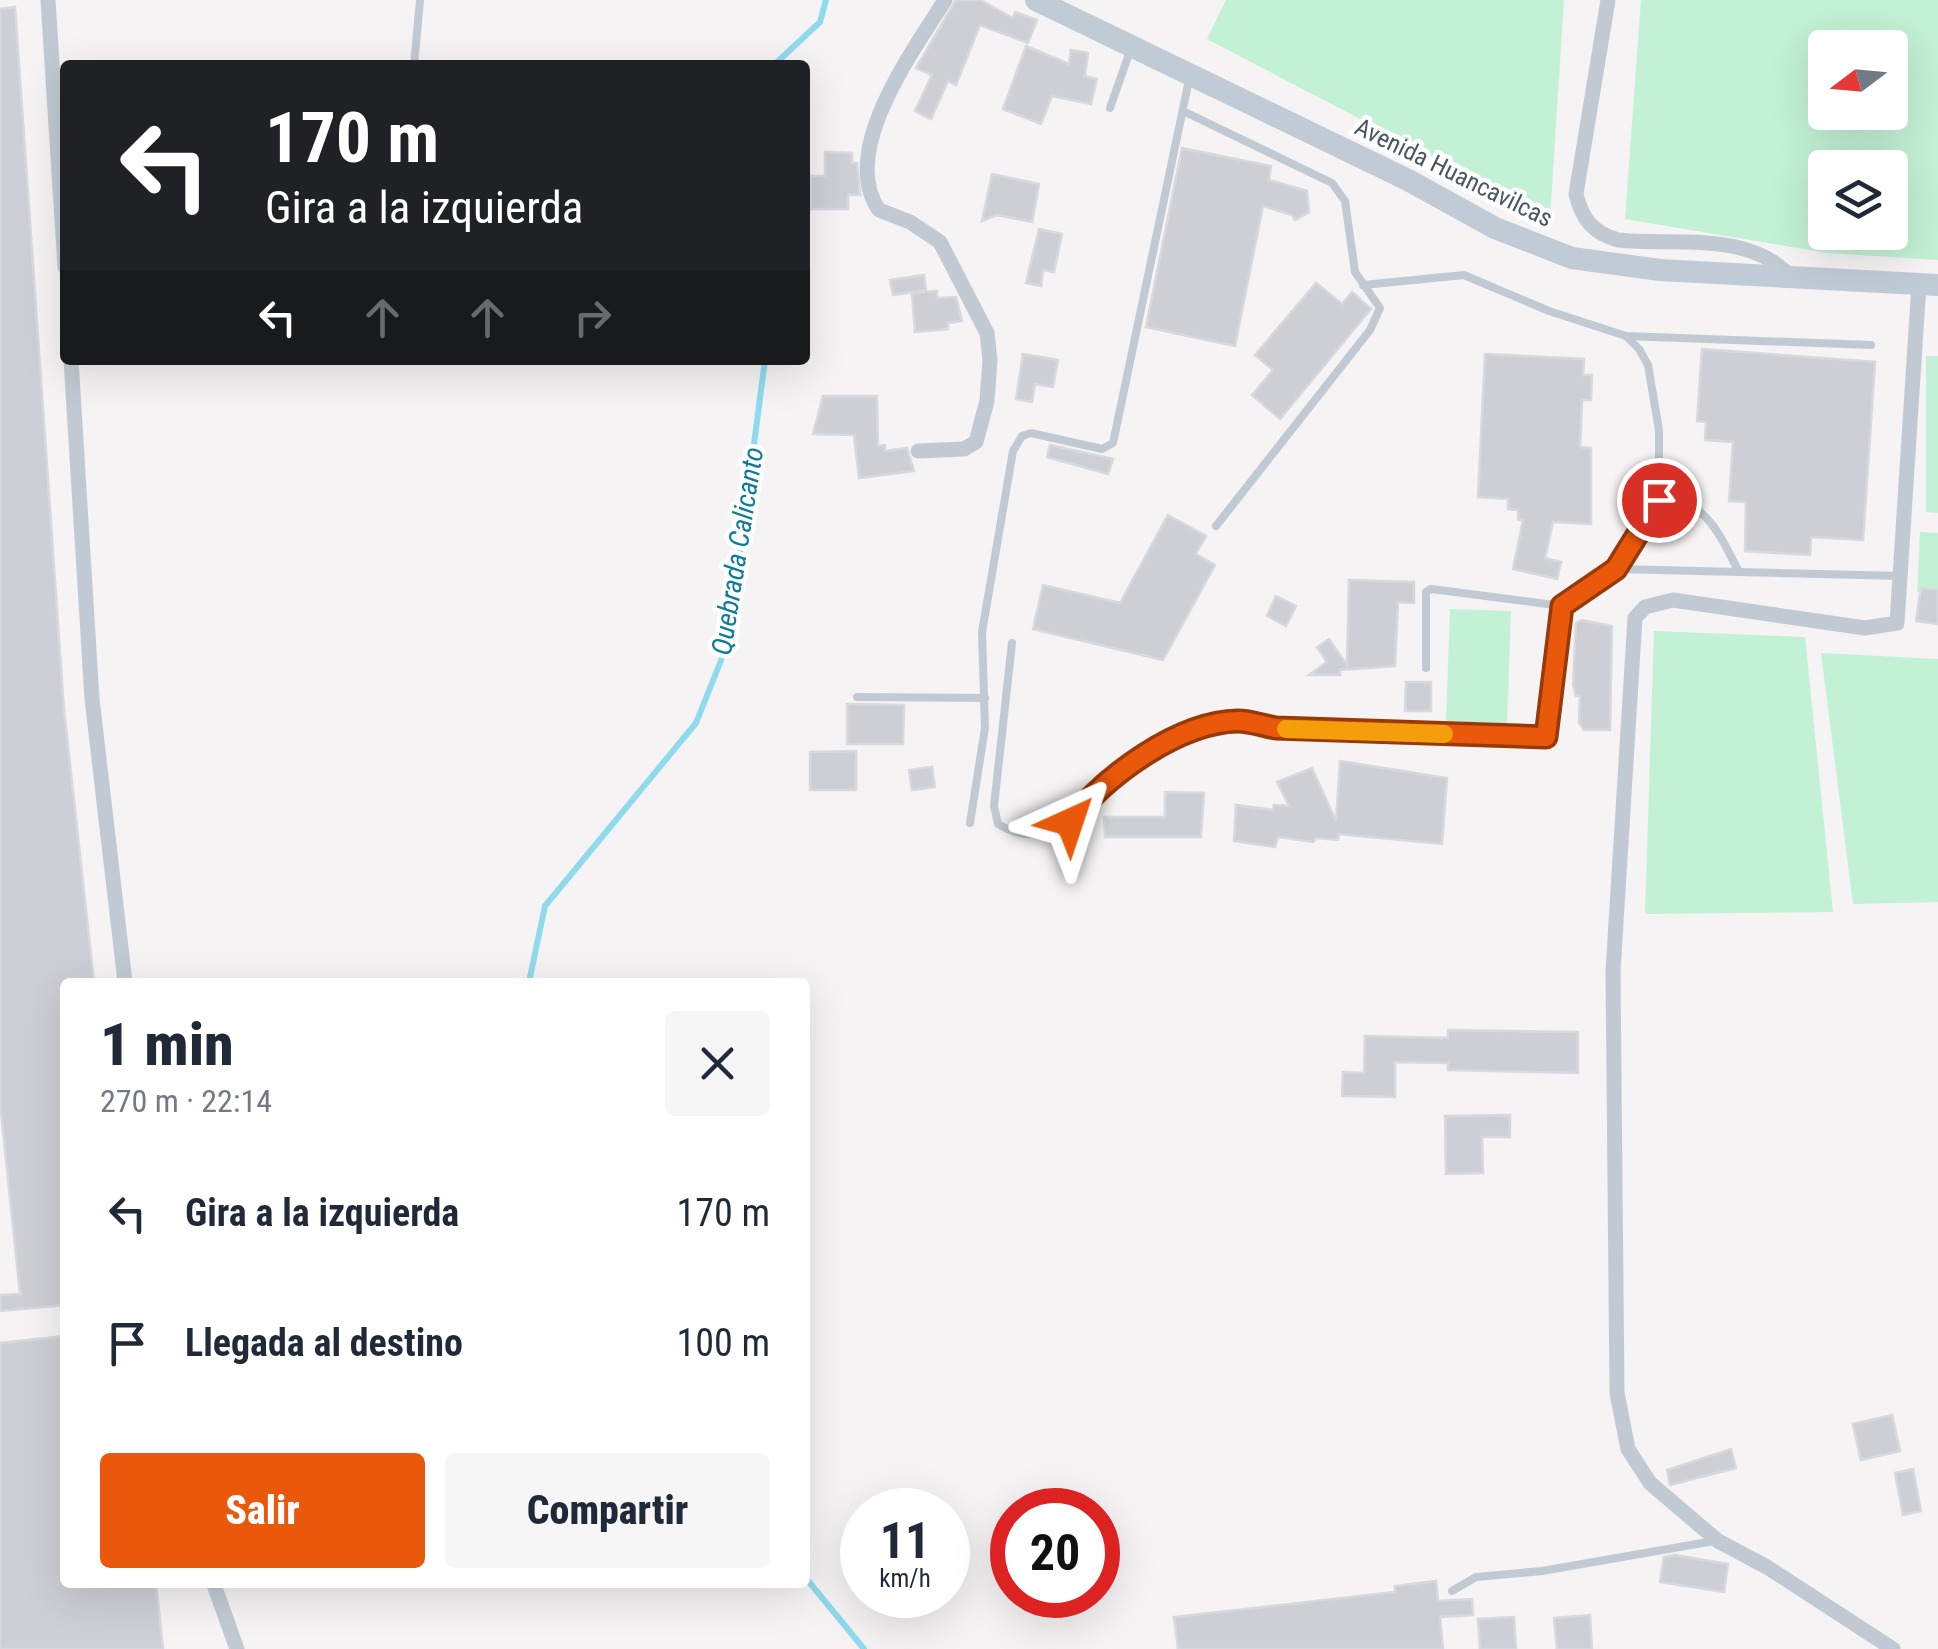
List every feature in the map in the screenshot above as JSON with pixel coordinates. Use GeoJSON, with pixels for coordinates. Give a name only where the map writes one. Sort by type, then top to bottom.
{"type":"FeatureCollection","features":[{"type":"Feature","properties":{"kind":"street"},"geometry":{"type":"LineString","coordinates":[[48,0],[60,188]]}},
{"type":"Feature","properties":{"kind":"street"},"geometry":{"type":"LineString","coordinates":[[918,450],[964,449],[976,442],[987,401],[990,360],[987,333],[940,242],[879,210],[869,178],[875,122],[945,0]]}},
{"type":"Feature","properties":{"kind":"street","name":"Avenida Huancavilcas"},"geometry":{"type":"LineString","coordinates":[[1036,0],[1408,180],[1496,228],[1572,258],[1660,270],[1928,284]]}},
{"type":"Feature","properties":{"kind":"street"},"geometry":{"type":"LineString","coordinates":[[1608,0],[1576,194],[1580,212],[1600,235],[1618,240],[1752,248],[1780,264],[1792,279]]}},
{"type":"Feature","properties":{"kind":"street"},"geometry":{"type":"LineString","coordinates":[[1893,1649],[1718,1540],[1650,1483],[1628,1449],[1617,1393],[1613,971],[1636,618],[1645,607],[1674,600],[1878,629],[1897,623],[1928,284]]}},
{"type":"Feature","properties":{"kind":"street"},"geometry":{"type":"LineString","coordinates":[[71,365],[92,699],[125,978]]}},
{"type":"Feature","properties":{"kind":"street"},"geometry":{"type":"LineString","coordinates":[[215,1588],[237,1649]]}},
{"type":"Feature","properties":{"kind":"lane"},"geometry":{"type":"LineString","coordinates":[[414,60],[420,0]]}},
{"type":"Feature","properties":{"kind":"lane"},"geometry":{"type":"LineString","coordinates":[[1110,108],[1131,47]]}},
{"type":"Feature","properties":{"kind":"lane"},"geometry":{"type":"LineString","coordinates":[[970,823],[985,728],[982,632],[1016,443],[1032,432],[1102,449],[1113,442],[1190,75]]}},
{"type":"Feature","properties":{"kind":"lane"},"geometry":{"type":"LineString","coordinates":[[1182,111],[1332,183],[1344,201],[1352,262],[1376,300],[1379,318],[1216,526]]}},
{"type":"Feature","properties":{"kind":"lane"},"geometry":{"type":"LineString","coordinates":[[1363,285],[1464,275],[1549,311],[1626,336],[1871,345]]}},
{"type":"Feature","properties":{"kind":"lane"},"geometry":{"type":"LineString","coordinates":[[1426,668],[1426,592],[1431,589],[1562,606],[1616,569],[1659,500],[1659,430],[1648,365],[1626,336]]}},
{"type":"Feature","properties":{"kind":"lane"},"geometry":{"type":"LineString","coordinates":[[1659,500],[1682,499],[1700,510],[1739,572]]}},
{"type":"Feature","properties":{"kind":"lane"},"geometry":{"type":"LineString","coordinates":[[1616,569],[1902,576]]}},
{"type":"Feature","properties":{"kind":"lane"},"geometry":{"type":"LineString","coordinates":[[1012,643],[994,816],[1010,832],[1038,835],[1070,822],[1124,767],[1217,724],[1240,721],[1276,728],[1546,737],[1562,606]]}},
{"type":"Feature","properties":{"kind":"lane"},"geometry":{"type":"LineString","coordinates":[[857,697],[984,698]]}},
{"type":"Feature","properties":{"kind":"lane"},"geometry":{"type":"LineString","coordinates":[[1452,1591],[1476,1578],[1542,1571],[1718,1540]]}},
{"type":"Feature","properties":{"kind":"green space"},"geometry":{"type":"Polygon","coordinates":[[[1226,0],[1564,0],[1550,218],[1207,39],[1226,0]]]}},
{"type":"Feature","properties":{"kind":"green space"},"geometry":{"type":"Polygon","coordinates":[[[1641,0],[1938,0],[1938,260],[1809,250],[1908,250],[1908,150],[1808,150],[1808,250],[1625,219],[1641,0]]]}},
{"type":"Feature","properties":{"kind":"green space"},"geometry":{"type":"Polygon","coordinates":[[[1926,356],[1938,356],[1938,513],[1926,512],[1926,356]]]}},
{"type":"Feature","properties":{"kind":"green space"},"geometry":{"type":"Polygon","coordinates":[[[1920,532],[1938,533],[1938,591],[1917,592],[1920,532]]]}},
{"type":"Feature","properties":{"kind":"green space"},"geometry":{"type":"Polygon","coordinates":[[[1450,609],[1511,611],[1507,724],[1446,721],[1450,609]]]}},
{"type":"Feature","properties":{"kind":"green space"},"geometry":{"type":"Polygon","coordinates":[[[1654,631],[1805,637],[1833,912],[1645,914],[1654,631]]]}},
{"type":"Feature","properties":{"kind":"green space"},"geometry":{"type":"Polygon","coordinates":[[[1821,653],[1938,659],[1938,902],[1853,904],[1821,653]]]}},
{"type":"Feature","properties":{"kind":"building"},"geometry":{"type":"Polygon","coordinates":[[[956,0],[980,0],[1013,18],[1015,12],[1037,20],[1028,43],[980,25],[956,85],[948,81],[931,119],[915,111],[932,75],[916,68],[956,0]]]}},
{"type":"Feature","properties":{"kind":"building"},"geometry":{"type":"Polygon","coordinates":[[[15,7],[64,710],[94,978],[60,978],[60,1305],[0,1311],[0,1295],[20,1294],[0,1102],[0,9],[15,7]]]}},
{"type":"Feature","properties":{"kind":"building"},"geometry":{"type":"Polygon","coordinates":[[[1026,46],[1069,64],[1071,50],[1088,53],[1085,76],[1097,79],[1091,104],[1052,96],[1041,124],[1003,109],[1026,46]]]}},
{"type":"Feature","properties":{"kind":"building"},"geometry":{"type":"Polygon","coordinates":[[[1182,148],[1271,166],[1269,180],[1307,191],[1309,212],[1295,220],[1292,215],[1263,206],[1235,346],[1146,327],[1182,148]]]}},
{"type":"Feature","properties":{"kind":"building"},"geometry":{"type":"Polygon","coordinates":[[[825,152],[852,153],[852,163],[857,163],[860,195],[848,195],[848,209],[811,209],[811,176],[825,176],[825,152]]]}},
{"type":"Feature","properties":{"kind":"building"},"geometry":{"type":"Polygon","coordinates":[[[992,174],[1039,184],[1032,222],[997,215],[982,221],[992,174]]]}},
{"type":"Feature","properties":{"kind":"building"},"geometry":{"type":"Polygon","coordinates":[[[1039,229],[1062,234],[1054,272],[1043,270],[1041,286],[1026,283],[1039,229]]]}},
{"type":"Feature","properties":{"kind":"building"},"geometry":{"type":"Polygon","coordinates":[[[924,275],[926,290],[893,295],[890,280],[924,275]]]}},
{"type":"Feature","properties":{"kind":"building"},"geometry":{"type":"Polygon","coordinates":[[[1316,283],[1342,304],[1352,292],[1371,309],[1280,419],[1252,395],[1273,370],[1255,355],[1316,283]]]}},
{"type":"Feature","properties":{"kind":"building"},"geometry":{"type":"Polygon","coordinates":[[[937,291],[937,298],[956,297],[962,321],[948,323],[948,329],[915,332],[912,293],[937,291]]]}},
{"type":"Feature","properties":{"kind":"building"},"geometry":{"type":"Polygon","coordinates":[[[1702,349],[1875,362],[1863,540],[1811,537],[1810,555],[1745,551],[1746,502],[1729,501],[1733,442],[1705,440],[1706,422],[1697,421],[1702,349]]]}},
{"type":"Feature","properties":{"kind":"building"},"geometry":{"type":"Polygon","coordinates":[[[1023,354],[1058,360],[1053,387],[1035,384],[1032,402],[1016,399],[1023,354]]]}},
{"type":"Feature","properties":{"kind":"building"},"geometry":{"type":"Polygon","coordinates":[[[1485,354],[1584,359],[1583,375],[1592,375],[1591,400],[1582,400],[1580,447],[1591,448],[1591,524],[1553,522],[1545,558],[1561,562],[1557,579],[1513,569],[1523,520],[1518,520],[1518,510],[1508,509],[1508,499],[1478,497],[1485,354]]]}},
{"type":"Feature","properties":{"kind":"building"},"geometry":{"type":"Polygon","coordinates":[[[823,396],[877,396],[878,446],[885,445],[885,451],[907,448],[914,471],[859,478],[854,435],[813,434],[823,396]]]}},
{"type":"Feature","properties":{"kind":"building"},"geometry":{"type":"Polygon","coordinates":[[[1050,445],[1113,459],[1108,474],[1047,457],[1050,445]]]}},
{"type":"Feature","properties":{"kind":"building"},"geometry":{"type":"Polygon","coordinates":[[[1168,515],[1206,536],[1196,554],[1215,565],[1163,660],[1033,629],[1043,585],[1120,603],[1168,515]]]}},
{"type":"Feature","properties":{"kind":"building"},"geometry":{"type":"Polygon","coordinates":[[[1349,580],[1414,582],[1414,603],[1398,602],[1395,666],[1340,670],[1340,675],[1309,675],[1327,662],[1317,647],[1329,639],[1347,665],[1349,580]]]}},
{"type":"Feature","properties":{"kind":"building"},"geometry":{"type":"Polygon","coordinates":[[[1921,588],[1938,590],[1938,624],[1916,621],[1921,588]]]}},
{"type":"Feature","properties":{"kind":"building"},"geometry":{"type":"Polygon","coordinates":[[[1276,596],[1296,606],[1286,626],[1267,616],[1276,596]]]}},
{"type":"Feature","properties":{"kind":"building"},"geometry":{"type":"Polygon","coordinates":[[[1582,620],[1612,626],[1610,730],[1584,730],[1579,723],[1580,696],[1576,696],[1573,685],[1576,623],[1582,620]]]}},
{"type":"Feature","properties":{"kind":"building"},"geometry":{"type":"Polygon","coordinates":[[[1406,682],[1431,682],[1431,711],[1405,711],[1406,682]]]}},
{"type":"Feature","properties":{"kind":"building"},"geometry":{"type":"Polygon","coordinates":[[[847,704],[904,705],[903,744],[847,744],[847,704]]]}},
{"type":"Feature","properties":{"kind":"building"},"geometry":{"type":"Polygon","coordinates":[[[856,751],[856,790],[810,790],[810,752],[856,751]]]}},
{"type":"Feature","properties":{"kind":"building"},"geometry":{"type":"Polygon","coordinates":[[[1340,761],[1447,778],[1442,844],[1339,834],[1338,840],[1316,838],[1313,842],[1278,837],[1275,847],[1234,841],[1236,805],[1273,810],[1274,805],[1289,806],[1277,782],[1312,768],[1336,821],[1340,761]]]}},
{"type":"Feature","properties":{"kind":"building"},"geometry":{"type":"Polygon","coordinates":[[[932,767],[935,787],[912,790],[909,770],[932,767]]]}},
{"type":"Feature","properties":{"kind":"building"},"geometry":{"type":"Polygon","coordinates":[[[1165,792],[1204,793],[1201,837],[1105,837],[1104,817],[1165,817],[1165,792]]]}},
{"type":"Feature","properties":{"kind":"building"},"geometry":{"type":"Polygon","coordinates":[[[1448,1030],[1578,1032],[1578,1073],[1448,1070],[1448,1063],[1395,1062],[1395,1097],[1342,1096],[1343,1072],[1364,1073],[1365,1036],[1448,1038],[1448,1030]]]}},
{"type":"Feature","properties":{"kind":"building"},"geometry":{"type":"Polygon","coordinates":[[[1510,1115],[1510,1137],[1482,1137],[1483,1173],[1446,1174],[1445,1116],[1510,1115]]]}},
{"type":"Feature","properties":{"kind":"building"},"geometry":{"type":"Polygon","coordinates":[[[60,1337],[60,1588],[157,1588],[163,1649],[0,1649],[0,1343],[60,1337]]]}},
{"type":"Feature","properties":{"kind":"building"},"geometry":{"type":"Polygon","coordinates":[[[1892,1415],[1900,1451],[1861,1460],[1853,1424],[1892,1415]]]}},
{"type":"Feature","properties":{"kind":"building"},"geometry":{"type":"Polygon","coordinates":[[[1731,1449],[1736,1468],[1670,1485],[1667,1470],[1731,1449]]]}},
{"type":"Feature","properties":{"kind":"building"},"geometry":{"type":"Polygon","coordinates":[[[1913,1469],[1921,1511],[1903,1515],[1895,1473],[1913,1469]]]}},
{"type":"Feature","properties":{"kind":"building"},"geometry":{"type":"Polygon","coordinates":[[[1675,1555],[1728,1564],[1724,1592],[1660,1582],[1664,1557],[1675,1555]]]}},
{"type":"Feature","properties":{"kind":"building"},"geometry":{"type":"Polygon","coordinates":[[[1436,1581],[1438,1601],[1472,1599],[1473,1615],[1440,1617],[1443,1649],[1178,1649],[1174,1617],[1395,1592],[1395,1586],[1436,1581]]]}},
{"type":"Feature","properties":{"kind":"building"},"geometry":{"type":"Polygon","coordinates":[[[1590,1615],[1592,1649],[1557,1649],[1554,1618],[1590,1615]]]}},
{"type":"Feature","properties":{"kind":"building"},"geometry":{"type":"Polygon","coordinates":[[[1514,1617],[1516,1649],[1480,1649],[1478,1619],[1514,1617]]]}},
{"type":"Feature","properties":{"kind":"waterway","name":"Quebrada Calicanto"},"geometry":{"type":"LineString","coordinates":[[779,60],[820,22],[826,0]]}},
{"type":"Feature","properties":{"kind":"waterway","name":"Quebrada Calicanto"},"geometry":{"type":"LineString","coordinates":[[530,978],[545,906],[696,723],[728,643],[764,365]]}},
{"type":"Feature","properties":{"kind":"waterway","name":"Quebrada Calicanto"},"geometry":{"type":"LineString","coordinates":[[810,1583],[864,1649]]}},
{"type":"Feature","properties":{"kind":"slow traffic"},"geometry":{"type":"LineString","coordinates":[[1286,729],[1444,734]]}},
{"type":"Feature","properties":{"kind":"route"},"geometry":{"type":"LineString","coordinates":[[1070,822],[1124,767],[1217,724],[1240,721],[1276,728],[1546,737],[1557,620],[1562,606],[1616,569],[1659,500]]}}]}
